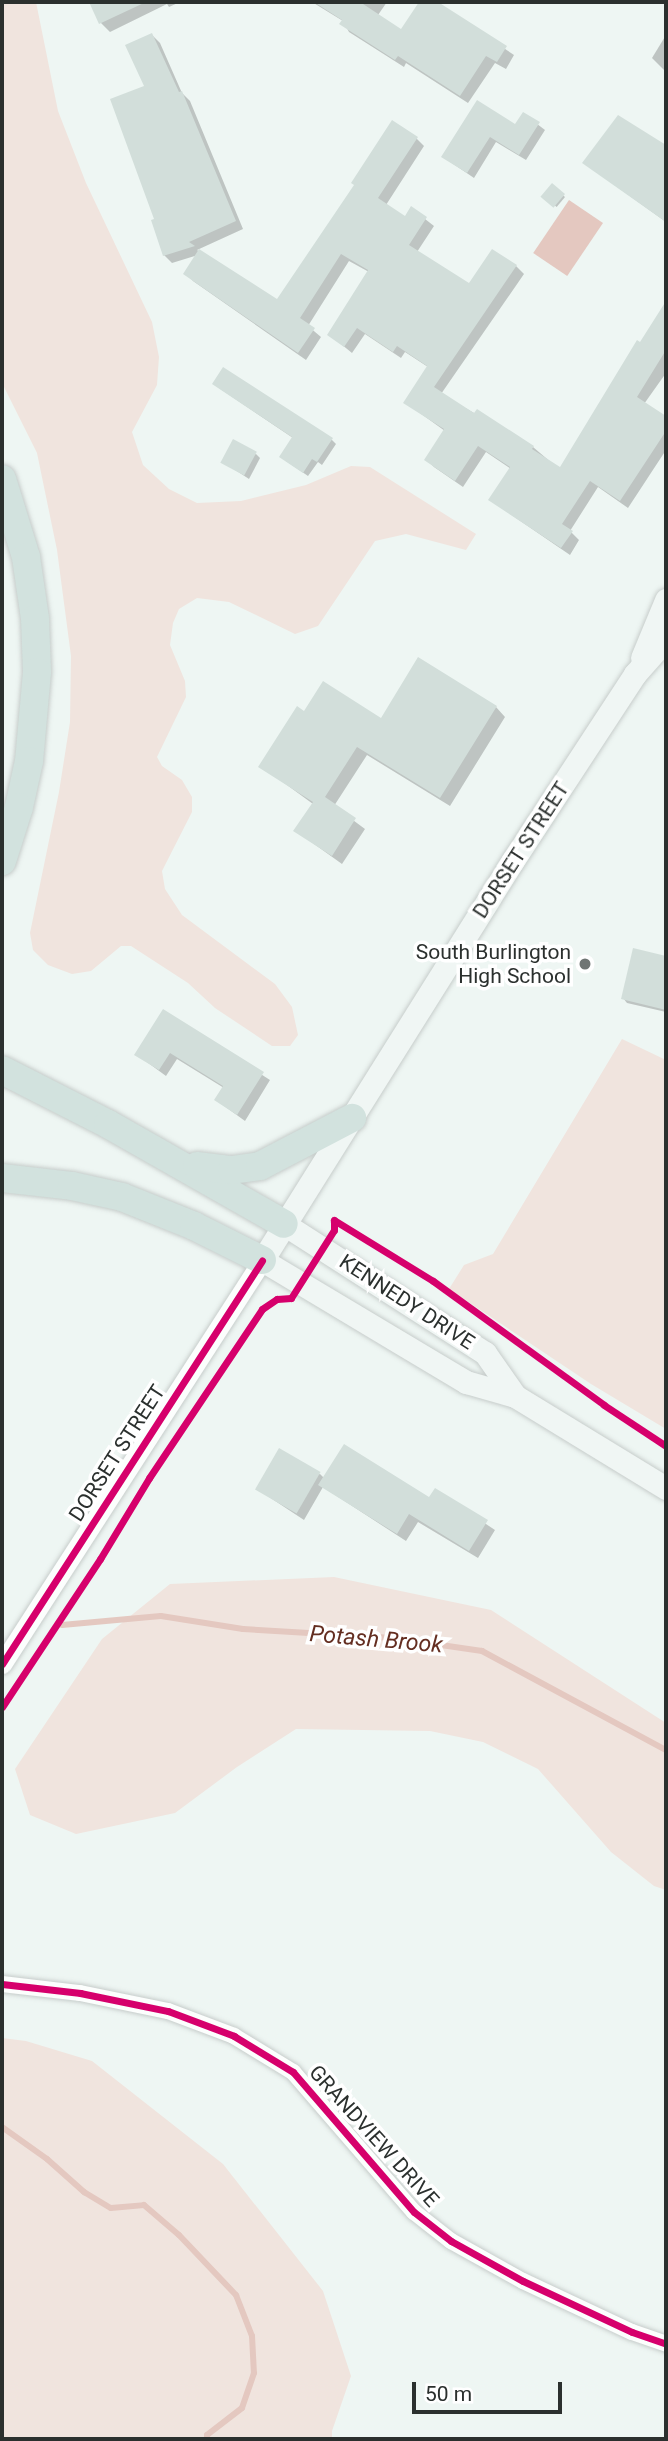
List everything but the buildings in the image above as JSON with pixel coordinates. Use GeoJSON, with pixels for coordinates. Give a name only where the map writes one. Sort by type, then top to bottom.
{"type":"FeatureCollection","features":[{"type":"Feature","properties":{"kind":"highway"},"geometry":{"type":"LineString","coordinates":[[2,479],[26,557],[35,619],[37,672],[29,761],[19,807],[2,861]]}},
{"type":"Feature","properties":{"kind":"highway"},"geometry":{"type":"LineString","coordinates":[[2,1070],[170,1158],[284,1224]]}},
{"type":"Feature","properties":{"kind":"highway"},"geometry":{"type":"LineString","coordinates":[[170,1158],[205,1168],[245,1169],[269,1162],[352,1118]]}},
{"type":"Feature","properties":{"kind":"highway"},"geometry":{"type":"LineString","coordinates":[[2,1178],[63,1184],[122,1197],[194,1226],[262,1260]]}},
{"type":"Feature","properties":{"kind":"main road","name":"DORSET STREET"},"geometry":{"type":"LineString","coordinates":[[635,674],[666,600]]}},
{"type":"Feature","properties":{"kind":"main road","name":"DORSET STREET"},"geometry":{"type":"LineString","coordinates":[[262,1260],[512,862],[635,674],[666,639]]}},
{"type":"Feature","properties":{"kind":"main road","name":"KENNEDY DRIVE"},"geometry":{"type":"LineString","coordinates":[[284,1224],[485,1353],[515,1396]]}},
{"type":"Feature","properties":{"kind":"main road","name":"KENNEDY DRIVE"},"geometry":{"type":"LineString","coordinates":[[262,1260],[466,1382],[515,1396],[666,1488]]}},
{"type":"Feature","properties":{"kind":"street","name":"DORSET STREET"},"geometry":{"type":"LineString","coordinates":[[2,1664],[262,1260]]}},
{"type":"Feature","properties":{"kind":"street","name":"GRANDVIEW DRIVE"},"geometry":{"type":"LineString","coordinates":[[2,1984],[80,1993],[168,2011],[234,2036],[293,2071],[414,2212],[451,2241],[523,2281],[632,2332],[666,2344]]}},
{"type":"Feature","properties":{"kind":"shaded area"},"geometry":{"type":"Polygon","coordinates":[[[2,2],[36,2],[58,111],[86,183],[152,322],[159,357],[157,385],[132,432],[143,465],[169,489],[197,503],[241,501],[306,485],[351,466],[370,467],[476,534],[466,550],[406,534],[375,541],[318,626],[295,634],[229,602],[197,598],[179,609],[173,623],[170,645],[185,681],[186,697],[157,757],[162,766],[182,780],[192,797],[192,812],[162,871],[165,889],[182,915],[275,984],[292,1007],[298,1035],[290,1046],[272,1046],[215,1008],[188,983],[131,946],[121,946],[91,971],[72,974],[48,965],[33,950],[30,933],[59,792],[70,722],[71,656],[57,550],[37,453],[2,383],[2,2]]]}},
{"type":"Feature","properties":{"kind":"shaded area"},"geometry":{"type":"Polygon","coordinates":[[[569,200],[603,223],[567,276],[533,253],[569,200]]]}},
{"type":"Feature","properties":{"kind":"shaded area"},"geometry":{"type":"Polygon","coordinates":[[[622,1039],[666,1060],[666,1429],[591,1384],[449,1289],[464,1265],[493,1254],[622,1039]]]}},
{"type":"Feature","properties":{"kind":"shaded area"},"geometry":{"type":"Polygon","coordinates":[[[334,1577],[491,1610],[666,1723],[666,1890],[654,1886],[611,1852],[538,1769],[483,1742],[430,1731],[296,1729],[237,1767],[175,1813],[76,1834],[30,1815],[15,1769],[102,1639],[170,1584],[334,1577]]]}},
{"type":"Feature","properties":{"kind":"shaded area"},"geometry":{"type":"Polygon","coordinates":[[[2,2038],[26,2041],[92,2061],[223,2164],[323,2291],[351,2376],[332,2431],[332,2439],[2,2439],[2,2038]]]}},
{"type":"Feature","properties":{"kind":"waterway","name":"Potash Brook"},"geometry":{"type":"LineString","coordinates":[[62,1625],[161,1616],[243,1629],[393,1638],[482,1651],[666,1750]]}},
{"type":"Feature","properties":{"kind":"waterway"},"geometry":{"type":"LineString","coordinates":[[2,2127],[47,2159],[84,2192],[111,2208],[144,2205],[179,2235],[236,2295],[252,2336],[254,2373],[242,2408],[207,2435],[207,2439]]}},
{"type":"Feature","properties":{"kind":"cycle path"},"geometry":{"type":"LineString","coordinates":[[334,1220],[433,1281],[604,1405],[666,1446]]}},
{"type":"Feature","properties":{"kind":"cycle path"},"geometry":{"type":"LineString","coordinates":[[2,1707],[100,1559],[149,1478],[262,1309],[277,1299],[291,1298],[334,1230],[334,1220]]}},
{"type":"Feature","properties":{"kind":"cycle path"},"geometry":{"type":"LineString","coordinates":[[2,1664],[262,1260]]}},
{"type":"Feature","properties":{"kind":"cycle path"},"geometry":{"type":"LineString","coordinates":[[2,1984],[80,1993],[168,2011],[234,2036],[293,2072],[414,2212],[451,2241],[523,2281],[632,2332],[666,2344]]}},
{"type":"Feature","properties":{"kind":"place","name":"South Burlington High School"},"geometry":{"type":"Point","coordinates":[585,964]}}]}
